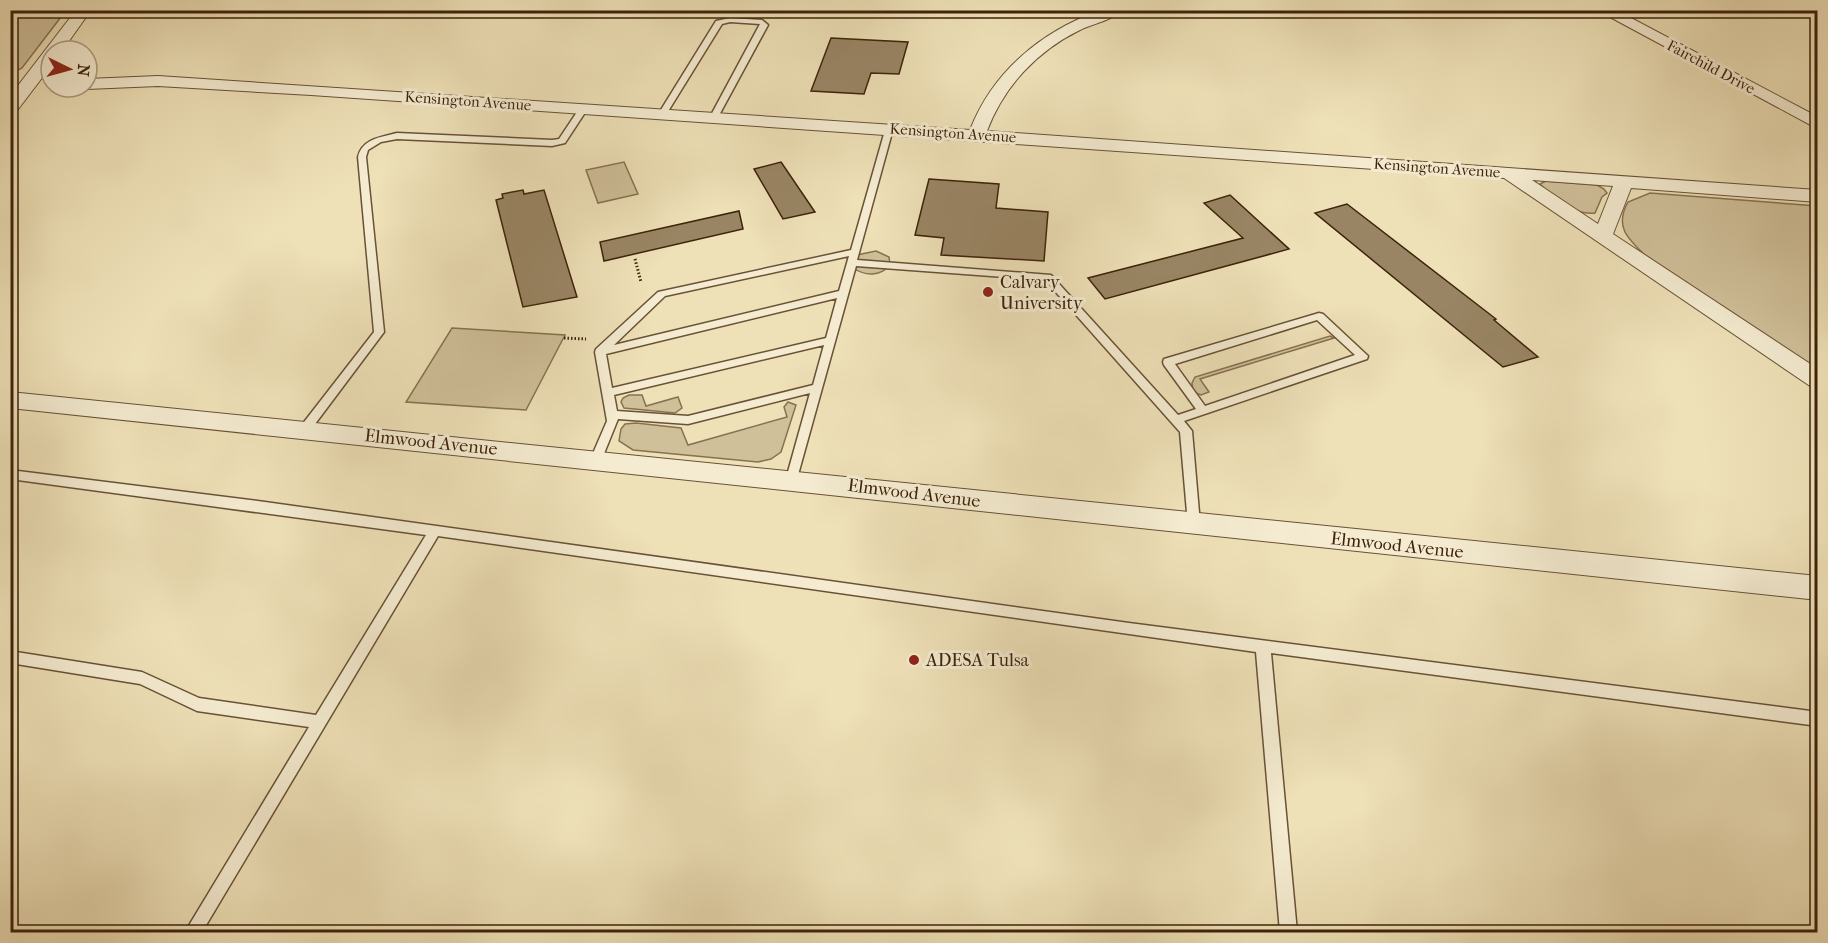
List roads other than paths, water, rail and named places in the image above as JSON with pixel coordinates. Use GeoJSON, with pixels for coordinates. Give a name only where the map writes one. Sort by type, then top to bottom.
{"type":"FeatureCollection","features":[{"type":"Feature","properties":{"kind":"street"},"geometry":{"type":"LineString","coordinates":[[63,39],[84,10]]}},
{"type":"Feature","properties":{"kind":"street"},"geometry":{"type":"LineString","coordinates":[[977,135],[981,120],[999,91],[1011,73],[1027,57],[1070,30],[1115,10]]}},
{"type":"Feature","properties":{"kind":"street","name":"Fairchild Drive"},"geometry":{"type":"LineString","coordinates":[[1604,10],[1818,124]]}},
{"type":"Feature","properties":{"kind":"street"},"geometry":{"type":"LineString","coordinates":[[10,108],[19,87],[39,67]]}},
{"type":"Feature","properties":{"kind":"street","name":"Kensington Avenue"},"geometry":{"type":"LineString","coordinates":[[99,83],[158,81],[584,108],[1818,196]]}},
{"type":"Feature","properties":{"kind":"street"},"geometry":{"type":"LineString","coordinates":[[19,87],[39,86]]}},
{"type":"Feature","properties":{"kind":"street"},"geometry":{"type":"LineString","coordinates":[[1510,174],[1818,380]]}},
{"type":"Feature","properties":{"kind":"street"},"geometry":{"type":"LineString","coordinates":[[1603,236],[1624,182]]}},
{"type":"Feature","properties":{"kind":"street","name":"Elmwood Avenue"},"geometry":{"type":"LineString","coordinates":[[10,400],[792,479],[1194,524],[1818,588]]}},
{"type":"Feature","properties":{"kind":"lane"},"geometry":{"type":"LineString","coordinates":[[663,114],[719,23],[730,20],[762,22],[764,26],[714,117]]}},
{"type":"Feature","properties":{"kind":"lane"},"geometry":{"type":"LineString","coordinates":[[305,429],[378,332],[362,157],[364,149],[378,140],[397,136],[552,143],[562,141],[584,108]]}},
{"type":"Feature","properties":{"kind":"lane"},"geometry":{"type":"LineString","coordinates":[[792,479],[890,129]]}},
{"type":"Feature","properties":{"kind":"lane"},"geometry":{"type":"LineString","coordinates":[[600,352],[662,294],[854,257],[1048,277],[1186,431],[1194,524]]}},
{"type":"Feature","properties":{"kind":"lane"},"geometry":{"type":"LineString","coordinates":[[600,352],[844,293]]}},
{"type":"Feature","properties":{"kind":"lane"},"geometry":{"type":"LineString","coordinates":[[1176,420],[1203,411],[1224,404],[1363,356],[1319,316],[1168,362],[1203,411]]}},
{"type":"Feature","properties":{"kind":"lane"},"geometry":{"type":"LineString","coordinates":[[607,393],[831,340]]}},
{"type":"Feature","properties":{"kind":"lane"},"geometry":{"type":"LineString","coordinates":[[597,459],[613,421],[600,352]]}},
{"type":"Feature","properties":{"kind":"lane"},"geometry":{"type":"LineString","coordinates":[[612,415],[688,420],[818,387]]}},
{"type":"Feature","properties":{"kind":"lane"},"geometry":{"type":"LineString","coordinates":[[10,474],[1263,646],[1818,719]]}},
{"type":"Feature","properties":{"kind":"lane"},"geometry":{"type":"LineString","coordinates":[[193,933],[435,531]]}},
{"type":"Feature","properties":{"kind":"lane"},"geometry":{"type":"LineString","coordinates":[[1263,646],[1288,933]]}},
{"type":"Feature","properties":{"kind":"lane"},"geometry":{"type":"LineString","coordinates":[[10,657],[142,678],[197,704],[320,722]]}},
{"type":"Feature","properties":{"kind":"place","name":"Calvary University"},"geometry":{"type":"Point","coordinates":[988,292]}},
{"type":"Feature","properties":{"kind":"place","name":"ADESA Tulsa"},"geometry":{"type":"Point","coordinates":[914,660]}}]}
